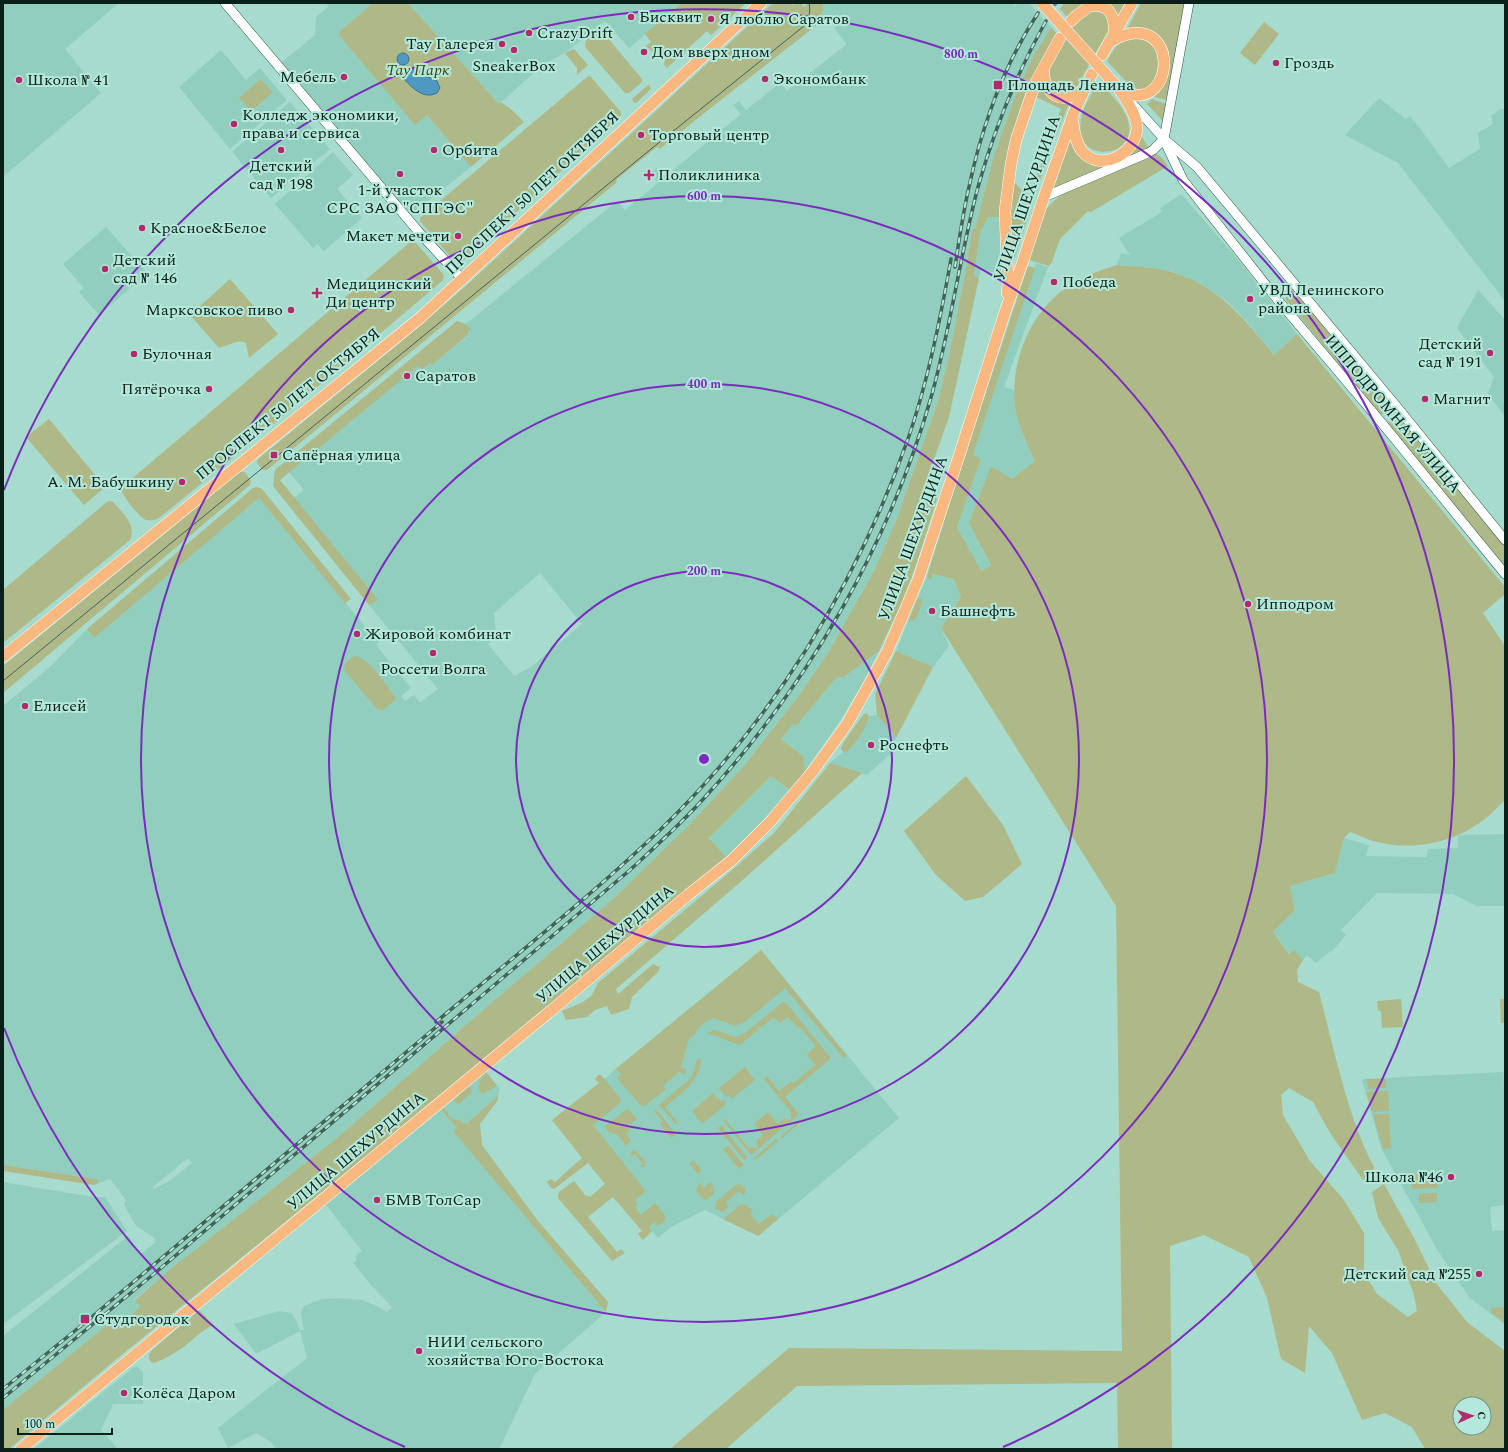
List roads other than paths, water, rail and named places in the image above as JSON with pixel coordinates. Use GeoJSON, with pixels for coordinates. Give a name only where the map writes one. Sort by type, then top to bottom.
{"type":"FeatureCollection","features":[{"type":"Feature","properties":{"kind":"main road","name":"ПРОСПЕКТ 50 ЛЕТ ОКТЯБРЯ"},"geometry":{"type":"LineString","coordinates":[[3,657],[409,326],[462,280],[761,3]]}},
{"type":"Feature","properties":{"kind":"main road"},"geometry":{"type":"LineString","coordinates":[[1042,3],[1119,89],[1128,102],[1137,129],[1133,143],[1119,157],[1104,160],[1092,158],[1084,153],[1077,141],[1072,119]]}},
{"type":"Feature","properties":{"kind":"main road"},"geometry":{"type":"LineString","coordinates":[[1102,56],[1132,3]]}},
{"type":"Feature","properties":{"kind":"main road"},"geometry":{"type":"LineString","coordinates":[[1071,21],[1091,4],[1101,6],[1109,11],[1113,20],[1111,38]]}},
{"type":"Feature","properties":{"kind":"main road"},"geometry":{"type":"LineString","coordinates":[[1111,38],[1141,33],[1147,35],[1158,43],[1164,55],[1163,72],[1154,88],[1149,93],[1139,96],[1132,95],[1119,89]]}},
{"type":"Feature","properties":{"kind":"main road","name":"УЛИЦА ШЕХУРДИНА"},"geometry":{"type":"LineString","coordinates":[[1005,312],[1008,284],[1005,211],[1011,164],[1016,140],[1035,84],[1060,38]]}},
{"type":"Feature","properties":{"kind":"main road"},"geometry":{"type":"LineString","coordinates":[[1044,65],[1043,75],[1045,85],[1054,94],[1065,98],[1075,95],[1083,90]]}},
{"type":"Feature","properties":{"kind":"main road","name":"УЛИЦА ШЕХУРДИНА"},"geometry":{"type":"LineString","coordinates":[[21,1449],[526,1032],[688,895],[731,861],[770,822],[795,794],[827,753],[847,724],[884,658],[904,616],[923,565],[1044,197],[1083,90],[1092,74]]}},
{"type":"Feature","properties":{"kind":"main road"},"geometry":{"type":"LineString","coordinates":[[1007,258],[1011,264],[1016,264],[1024,258]]}},
{"type":"Feature","properties":{"kind":"street"},"geometry":{"type":"LineString","coordinates":[[225,3],[418,231],[462,280]]}},
{"type":"Feature","properties":{"kind":"street"},"geometry":{"type":"LineString","coordinates":[[1044,197],[1148,153],[1164,139],[1189,3]]}},
{"type":"Feature","properties":{"kind":"street"},"geometry":{"type":"LineString","coordinates":[[1119,89],[1164,139]]}},
{"type":"Feature","properties":{"kind":"street","name":"ИППОДРОМНАЯ УЛИЦА"},"geometry":{"type":"LineString","coordinates":[[1164,139],[1194,164],[1398,407],[1505,540]]}},
{"type":"Feature","properties":{"kind":"street","name":"ИППОДРОМНАЯ УЛИЦА"},"geometry":{"type":"LineString","coordinates":[[1164,139],[1183,180],[1277,299],[1381,422],[1505,574]]}},
{"type":"Feature","properties":{"kind":"water"},"geometry":{"type":"Polygon","coordinates":[[[401,53],[405,53],[409,59],[405,65],[401,65],[397,61],[397,57],[401,53]]]}},
{"type":"Feature","properties":{"kind":"water"},"geometry":{"type":"Polygon","coordinates":[[[414,67],[424,75],[437,81],[440,88],[437,93],[426,95],[421,93],[412,87],[400,75],[401,72],[407,71],[414,67]]]}},
{"type":"Feature","properties":{"kind":"tram line"},"geometry":{"type":"LineString","coordinates":[[3,681],[651,149],[804,26],[809,15],[809,3]]}},
{"type":"Feature","properties":{"kind":"railway"},"geometry":{"type":"LineString","coordinates":[[955,267],[961,227],[980,141],[1005,75],[1038,13]]}},
{"type":"Feature","properties":{"kind":"railway"},"geometry":{"type":"LineString","coordinates":[[3,1398],[155,1273],[630,870],[679,825],[697,806],[744,752],[779,706],[812,658],[842,608],[869,557],[894,504],[914,449],[939,368],[966,238],[984,166],[1007,102],[1025,61],[1046,21]]}},
{"type":"Feature","properties":{"kind":"railway"},"geometry":{"type":"LineString","coordinates":[[436,1022],[578,904],[660,830],[701,788],[739,744],[774,698],[836,599],[863,547],[887,494],[908,439],[922,395],[938,327],[951,259]]}},
{"type":"Feature","properties":{"kind":"railway"},"geometry":{"type":"LineString","coordinates":[[3,1389],[87,1321],[442,1022]]}},
{"type":"Feature","properties":{"kind":"place","name":"Бисквит"},"geometry":{"type":"Point","coordinates":[631,17]}},
{"type":"Feature","properties":{"kind":"place","name":"Я люблю Саратов"},"geometry":{"type":"Point","coordinates":[711,19]}},
{"type":"Feature","properties":{"kind":"place","name":"CrazyDrift"},"geometry":{"type":"Point","coordinates":[529,33]}},
{"type":"Feature","properties":{"kind":"place","name":"Тау Галерея"},"geometry":{"type":"Point","coordinates":[502,44]}},
{"type":"Feature","properties":{"kind":"place","name":"SneakerBox"},"geometry":{"type":"Point","coordinates":[514,50]}},
{"type":"Feature","properties":{"kind":"place","name":"Дом вверх дном"},"geometry":{"type":"Point","coordinates":[644,52]}},
{"type":"Feature","properties":{"kind":"place","name":"Гроздь"},"geometry":{"type":"Point","coordinates":[1276,63]}},
{"type":"Feature","properties":{"kind":"place","name":"Мебель"},"geometry":{"type":"Point","coordinates":[344,77]}},
{"type":"Feature","properties":{"kind":"place","name":"Экономбанк"},"geometry":{"type":"Point","coordinates":[765,79]}},
{"type":"Feature","properties":{"kind":"place","name":"Школа № 41"},"geometry":{"type":"Point","coordinates":[19,80]}},
{"type":"Feature","properties":{"kind":"place","name":"Площадь Ленина"},"geometry":{"type":"Point","coordinates":[998,85]}},
{"type":"Feature","properties":{"kind":"place","name":"Колледж экономики, права и сервиса"},"geometry":{"type":"Point","coordinates":[234,124]}},
{"type":"Feature","properties":{"kind":"place","name":"Торговый центр"},"geometry":{"type":"Point","coordinates":[641,135]}},
{"type":"Feature","properties":{"kind":"place","name":"Детский сад № 198"},"geometry":{"type":"Point","coordinates":[281,150]}},
{"type":"Feature","properties":{"kind":"place","name":"Орбита"},"geometry":{"type":"Point","coordinates":[434,150]}},
{"type":"Feature","properties":{"kind":"place","name":"1-й участок СРС ЗАО \"СПГЭС\""},"geometry":{"type":"Point","coordinates":[400,174]}},
{"type":"Feature","properties":{"kind":"place","name":"Поликлиника"},"geometry":{"type":"Point","coordinates":[649,175]}},
{"type":"Feature","properties":{"kind":"place","name":"Красное&Белое"},"geometry":{"type":"Point","coordinates":[142,228]}},
{"type":"Feature","properties":{"kind":"place","name":"Макет мечети"},"geometry":{"type":"Point","coordinates":[458,236]}},
{"type":"Feature","properties":{"kind":"place","name":"Детский сад № 146"},"geometry":{"type":"Point","coordinates":[105,269]}},
{"type":"Feature","properties":{"kind":"place","name":"Победа"},"geometry":{"type":"Point","coordinates":[1054,282]}},
{"type":"Feature","properties":{"kind":"place","name":"Медицинский Ди центр"},"geometry":{"type":"Point","coordinates":[317,293]}},
{"type":"Feature","properties":{"kind":"place","name":"УВД Ленинского района"},"geometry":{"type":"Point","coordinates":[1250,299]}},
{"type":"Feature","properties":{"kind":"place","name":"Марксовское пиво"},"geometry":{"type":"Point","coordinates":[291,310]}},
{"type":"Feature","properties":{"kind":"place","name":"Детский сад № 191"},"geometry":{"type":"Point","coordinates":[1490,353]}},
{"type":"Feature","properties":{"kind":"place","name":"Булочная"},"geometry":{"type":"Point","coordinates":[134,354]}},
{"type":"Feature","properties":{"kind":"place","name":"Саратов"},"geometry":{"type":"Point","coordinates":[407,376]}},
{"type":"Feature","properties":{"kind":"place","name":"Пятёрочка"},"geometry":{"type":"Point","coordinates":[209,389]}},
{"type":"Feature","properties":{"kind":"place","name":"Магнит"},"geometry":{"type":"Point","coordinates":[1425,399]}},
{"type":"Feature","properties":{"kind":"place","name":"Сапёрная улица"},"geometry":{"type":"Point","coordinates":[274,455]}},
{"type":"Feature","properties":{"kind":"place","name":"А. М. Бабушкину"},"geometry":{"type":"Point","coordinates":[182,482]}},
{"type":"Feature","properties":{"kind":"place","name":"Ипподром"},"geometry":{"type":"Point","coordinates":[1248,604]}},
{"type":"Feature","properties":{"kind":"place","name":"Башнефть"},"geometry":{"type":"Point","coordinates":[932,611]}},
{"type":"Feature","properties":{"kind":"place","name":"Жировой комбинат"},"geometry":{"type":"Point","coordinates":[357,634]}},
{"type":"Feature","properties":{"kind":"place","name":"Россети Волга"},"geometry":{"type":"Point","coordinates":[433,653]}},
{"type":"Feature","properties":{"kind":"place","name":"Елисей"},"geometry":{"type":"Point","coordinates":[25,706]}},
{"type":"Feature","properties":{"kind":"place","name":"Роснефть"},"geometry":{"type":"Point","coordinates":[871,745]}},
{"type":"Feature","properties":{"kind":"place","name":"Школа №46"},"geometry":{"type":"Point","coordinates":[1451,1177]}},
{"type":"Feature","properties":{"kind":"place","name":"БМВ ТолСар"},"geometry":{"type":"Point","coordinates":[377,1200]}},
{"type":"Feature","properties":{"kind":"place","name":"Детский сад №255"},"geometry":{"type":"Point","coordinates":[1479,1274]}},
{"type":"Feature","properties":{"kind":"place","name":"Студгородок"},"geometry":{"type":"Point","coordinates":[85,1319]}},
{"type":"Feature","properties":{"kind":"place","name":"НИИ сельского хозяйства Юго-Востока"},"geometry":{"type":"Point","coordinates":[419,1351]}},
{"type":"Feature","properties":{"kind":"place","name":"Колёса Даром"},"geometry":{"type":"Point","coordinates":[124,1393]}},
{"type":"Feature","properties":{"kind":"park label","name":"Тау Парк"},"geometry":{"type":"Point","coordinates":[418,70]}}]}
